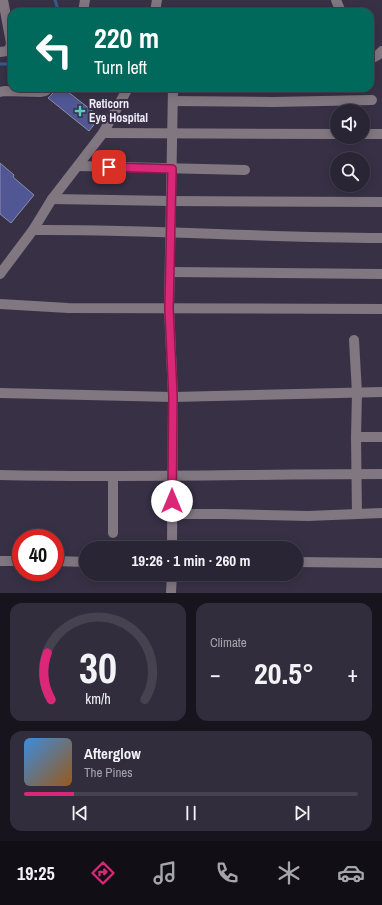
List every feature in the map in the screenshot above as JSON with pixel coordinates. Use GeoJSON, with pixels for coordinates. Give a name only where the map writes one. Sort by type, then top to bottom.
{"type":"FeatureCollection","features":[{"type":"Feature","properties":{"kind":"street"},"geometry":{"type":"LineString","coordinates":[[2,0],[8,29]]}},
{"type":"Feature","properties":{"kind":"street"},"geometry":{"type":"LineString","coordinates":[[374,57],[382,50]]}},
{"type":"Feature","properties":{"kind":"street"},"geometry":{"type":"LineString","coordinates":[[0,274],[33,230],[52,198],[103,133],[126,92]]}},
{"type":"Feature","properties":{"kind":"street"},"geometry":{"type":"LineString","coordinates":[[172,541],[173,397],[169,308],[173,92]]}},
{"type":"Feature","properties":{"kind":"street"},"geometry":{"type":"LineString","coordinates":[[173,102],[372,100]]}},
{"type":"Feature","properties":{"kind":"street"},"geometry":{"type":"LineString","coordinates":[[103,133],[330,134]]}},
{"type":"Feature","properties":{"kind":"street"},"geometry":{"type":"LineString","coordinates":[[370,134],[382,134]]}},
{"type":"Feature","properties":{"kind":"street"},"geometry":{"type":"LineString","coordinates":[[78,166],[245,170]]}},
{"type":"Feature","properties":{"kind":"street"},"geometry":{"type":"LineString","coordinates":[[52,198],[171,201],[382,202]]}},
{"type":"Feature","properties":{"kind":"street"},"geometry":{"type":"LineString","coordinates":[[33,230],[382,238]]}},
{"type":"Feature","properties":{"kind":"street"},"geometry":{"type":"LineString","coordinates":[[170,272],[382,274]]}},
{"type":"Feature","properties":{"kind":"street"},"geometry":{"type":"LineString","coordinates":[[0,304],[68,308],[382,309]]}},
{"type":"Feature","properties":{"kind":"street"},"geometry":{"type":"LineString","coordinates":[[354,340],[357,393],[357,514]]}},
{"type":"Feature","properties":{"kind":"street"},"geometry":{"type":"LineString","coordinates":[[0,394],[173,397],[382,392]]}},
{"type":"Feature","properties":{"kind":"street"},"geometry":{"type":"LineString","coordinates":[[356,437],[382,438]]}},
{"type":"Feature","properties":{"kind":"street"},"geometry":{"type":"LineString","coordinates":[[0,475],[172,476],[382,474]]}},
{"type":"Feature","properties":{"kind":"street"},"geometry":{"type":"LineString","coordinates":[[113,476],[113,534]]}},
{"type":"Feature","properties":{"kind":"street"},"geometry":{"type":"LineString","coordinates":[[172,514],[308,516],[382,513]]}},
{"type":"Feature","properties":{"kind":"street"},"geometry":{"type":"LineString","coordinates":[[0,560],[12,561]]}},
{"type":"Feature","properties":{"kind":"street"},"geometry":{"type":"LineString","coordinates":[[64,561],[79,562]]}},
{"type":"Feature","properties":{"kind":"street"},"geometry":{"type":"LineString","coordinates":[[303,562],[382,563]]}},
{"type":"Feature","properties":{"kind":"street"},"geometry":{"type":"LineString","coordinates":[[172,581],[172,593]]}},
{"type":"Feature","properties":{"kind":"building"},"geometry":{"type":"Polygon","coordinates":[[[68,92],[100,117],[89,131],[48,98],[53,93],[68,92]]]}},
{"type":"Feature","properties":{"kind":"building"},"geometry":{"type":"Polygon","coordinates":[[[0,163],[14,175],[13,177],[34,195],[11,223],[0,214],[0,163]]]}},
{"type":"Feature","properties":{"kind":"waterway"},"geometry":{"type":"LineString","coordinates":[[55,0],[56,8]]}},
{"type":"Feature","properties":{"kind":"waterway"},"geometry":{"type":"LineString","coordinates":[[0,64],[8,64]]}},
{"type":"Feature","properties":{"kind":"place","name":"Reticorn Eye Hospital"},"geometry":{"type":"Point","coordinates":[80,111]}},
{"type":"Feature","properties":{"kind":"route"},"geometry":{"type":"LineString","coordinates":[[109,167],[172,169],[169,308],[173,397],[172,501]]}}]}
